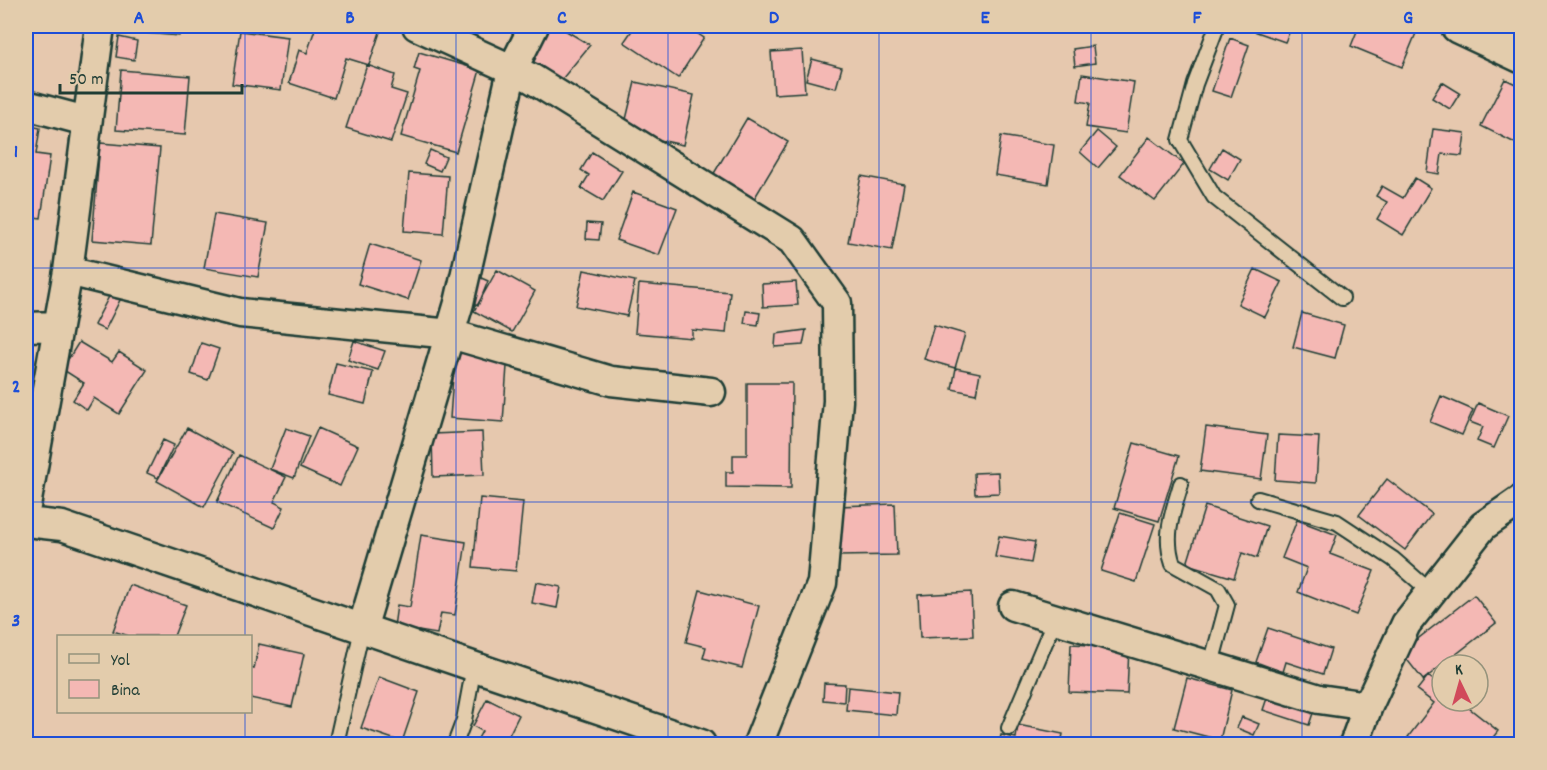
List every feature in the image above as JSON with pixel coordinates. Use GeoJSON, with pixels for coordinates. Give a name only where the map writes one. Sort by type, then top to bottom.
{"type":"FeatureCollection","features":[{"type":"Feature","properties":{"kind":"street"},"geometry":{"type":"LineString","coordinates":[[26,506],[68,271],[100,26]]}},
{"type":"Feature","properties":{"kind":"street"},"geometry":{"type":"LineString","coordinates":[[417,26],[531,78],[792,240],[837,303],[838,402],[822,584],[758,744]]}},
{"type":"Feature","properties":{"kind":"street"},"geometry":{"type":"LineString","coordinates":[[362,629],[450,334],[512,70],[534,26]]}},
{"type":"Feature","properties":{"kind":"street"},"geometry":{"type":"LineString","coordinates":[[1458,26],[1521,56]]}},
{"type":"Feature","properties":{"kind":"street"},"geometry":{"type":"LineString","coordinates":[[26,105],[86,121]]}},
{"type":"Feature","properties":{"kind":"street"},"geometry":{"type":"LineString","coordinates":[[68,271],[240,313],[450,334],[611,381],[711,392]]}},
{"type":"Feature","properties":{"kind":"street"},"geometry":{"type":"LineString","coordinates":[[26,327],[58,326]]}},
{"type":"Feature","properties":{"kind":"street"},"geometry":{"type":"LineString","coordinates":[[1354,744],[1368,706],[1406,624],[1483,526],[1521,499]]}},
{"type":"Feature","properties":{"kind":"street"},"geometry":{"type":"LineString","coordinates":[[26,522],[62,526],[701,744]]}},
{"type":"Feature","properties":{"kind":"street"},"geometry":{"type":"LineString","coordinates":[[1012,606],[1209,668],[1319,699],[1368,706]]}},
{"type":"Feature","properties":{"kind":"lane"},"geometry":{"type":"LineString","coordinates":[[1217,26],[1195,84],[1180,140],[1214,197],[1342,298]]}},
{"type":"Feature","properties":{"kind":"lane"},"geometry":{"type":"LineString","coordinates":[[1181,484],[1171,517],[1167,546],[1173,564],[1218,589],[1227,605],[1209,668]]}},
{"type":"Feature","properties":{"kind":"lane"},"geometry":{"type":"LineString","coordinates":[[1258,499],[1337,522],[1393,559],[1431,592]]}},
{"type":"Feature","properties":{"kind":"lane"},"geometry":{"type":"LineString","coordinates":[[1009,728],[1055,619]]}},
{"type":"Feature","properties":{"kind":"lane"},"geometry":{"type":"LineString","coordinates":[[336,744],[362,629]]}},
{"type":"Feature","properties":{"kind":"lane"},"geometry":{"type":"LineString","coordinates":[[455,744],[464,720],[474,666]]}},
{"type":"Feature","properties":{"kind":"building"},"geometry":{"type":"Polygon","coordinates":[[[121,26],[180,26],[179,36],[121,31],[121,26]]]}},
{"type":"Feature","properties":{"kind":"building"},"geometry":{"type":"Polygon","coordinates":[[[316,26],[382,26],[369,65],[346,58],[334,98],[289,83],[299,50],[307,53],[316,26]]]}},
{"type":"Feature","properties":{"kind":"building"},"geometry":{"type":"Polygon","coordinates":[[[548,26],[558,26],[590,45],[558,84],[532,66],[548,26]]]}},
{"type":"Feature","properties":{"kind":"building"},"geometry":{"type":"Polygon","coordinates":[[[635,26],[686,26],[704,38],[678,78],[624,42],[635,26]]]}},
{"type":"Feature","properties":{"kind":"building"},"geometry":{"type":"Polygon","coordinates":[[[1240,26],[1292,26],[1285,42],[1240,26]]]}},
{"type":"Feature","properties":{"kind":"building"},"geometry":{"type":"Polygon","coordinates":[[[1359,26],[1419,26],[1402,67],[1351,46],[1359,26]]]}},
{"type":"Feature","properties":{"kind":"building"},"geometry":{"type":"Polygon","coordinates":[[[240,31],[288,37],[281,90],[232,84],[240,31]]]}},
{"type":"Feature","properties":{"kind":"building"},"geometry":{"type":"Polygon","coordinates":[[[119,37],[137,41],[134,60],[116,57],[119,37]]]}},
{"type":"Feature","properties":{"kind":"building"},"geometry":{"type":"Polygon","coordinates":[[[1230,38],[1249,45],[1231,97],[1212,91],[1230,38]]]}},
{"type":"Feature","properties":{"kind":"building"},"geometry":{"type":"Polygon","coordinates":[[[1093,46],[1095,63],[1075,66],[1073,49],[1093,46]]]}},
{"type":"Feature","properties":{"kind":"building"},"geometry":{"type":"Polygon","coordinates":[[[802,50],[805,92],[774,94],[771,52],[802,50]]]}},
{"type":"Feature","properties":{"kind":"building"},"geometry":{"type":"Polygon","coordinates":[[[419,52],[480,70],[456,152],[401,136],[420,71],[414,69],[419,52]]]}},
{"type":"Feature","properties":{"kind":"building"},"geometry":{"type":"Polygon","coordinates":[[[812,59],[842,67],[836,88],[806,80],[812,59]]]}},
{"type":"Feature","properties":{"kind":"building"},"geometry":{"type":"Polygon","coordinates":[[[367,65],[395,75],[391,89],[407,94],[391,142],[346,128],[367,65]]]}},
{"type":"Feature","properties":{"kind":"building"},"geometry":{"type":"Polygon","coordinates":[[[121,70],[190,76],[185,135],[116,130],[121,70]]]}},
{"type":"Feature","properties":{"kind":"building"},"geometry":{"type":"Polygon","coordinates":[[[1082,74],[1134,82],[1126,133],[1086,127],[1090,103],[1078,101],[1082,74]]]}},
{"type":"Feature","properties":{"kind":"building"},"geometry":{"type":"Polygon","coordinates":[[[1505,79],[1522,87],[1521,146],[1481,126],[1505,79]]]}},
{"type":"Feature","properties":{"kind":"building"},"geometry":{"type":"Polygon","coordinates":[[[635,82],[694,95],[683,145],[623,132],[635,82]]]}},
{"type":"Feature","properties":{"kind":"building"},"geometry":{"type":"Polygon","coordinates":[[[1442,82],[1460,93],[1450,109],[1432,98],[1442,82]]]}},
{"type":"Feature","properties":{"kind":"building"},"geometry":{"type":"Polygon","coordinates":[[[747,118],[788,142],[751,204],[710,180],[747,118]]]}},
{"type":"Feature","properties":{"kind":"building"},"geometry":{"type":"Polygon","coordinates":[[[26,125],[40,128],[36,154],[50,156],[41,218],[26,216],[26,125]]]}},
{"type":"Feature","properties":{"kind":"building"},"geometry":{"type":"Polygon","coordinates":[[[1433,129],[1465,133],[1462,156],[1442,154],[1439,174],[1427,172],[1433,129]]]}},
{"type":"Feature","properties":{"kind":"building"},"geometry":{"type":"Polygon","coordinates":[[[1097,131],[1116,147],[1098,168],[1080,152],[1097,131]]]}},
{"type":"Feature","properties":{"kind":"building"},"geometry":{"type":"Polygon","coordinates":[[[1001,136],[1054,145],[1048,184],[995,175],[1001,136]]]}},
{"type":"Feature","properties":{"kind":"building"},"geometry":{"type":"Polygon","coordinates":[[[1149,137],[1184,164],[1155,201],[1120,175],[1149,137]]]}},
{"type":"Feature","properties":{"kind":"building"},"geometry":{"type":"Polygon","coordinates":[[[100,143],[160,148],[151,245],[92,240],[100,143]]]}},
{"type":"Feature","properties":{"kind":"building"},"geometry":{"type":"Polygon","coordinates":[[[1222,148],[1240,159],[1228,180],[1210,169],[1222,148]]]}},
{"type":"Feature","properties":{"kind":"building"},"geometry":{"type":"Polygon","coordinates":[[[430,150],[446,157],[440,171],[424,164],[430,150]]]}},
{"type":"Feature","properties":{"kind":"building"},"geometry":{"type":"Polygon","coordinates":[[[592,152],[622,171],[603,201],[581,188],[589,175],[581,170],[592,152]]]}},
{"type":"Feature","properties":{"kind":"building"},"geometry":{"type":"Polygon","coordinates":[[[409,173],[448,176],[443,234],[404,231],[409,173]]]}},
{"type":"Feature","properties":{"kind":"building"},"geometry":{"type":"Polygon","coordinates":[[[861,176],[904,184],[892,250],[848,242],[861,176]]]}},
{"type":"Feature","properties":{"kind":"building"},"geometry":{"type":"Polygon","coordinates":[[[1415,178],[1431,188],[1403,235],[1377,219],[1387,202],[1376,196],[1382,186],[1403,198],[1415,178]]]}},
{"type":"Feature","properties":{"kind":"building"},"geometry":{"type":"Polygon","coordinates":[[[633,192],[677,208],[659,255],[616,240],[633,192]]]}},
{"type":"Feature","properties":{"kind":"building"},"geometry":{"type":"Polygon","coordinates":[[[214,214],[268,223],[258,277],[204,268],[214,214]]]}},
{"type":"Feature","properties":{"kind":"building"},"geometry":{"type":"Polygon","coordinates":[[[587,223],[601,224],[599,240],[586,239],[587,223]]]}},
{"type":"Feature","properties":{"kind":"building"},"geometry":{"type":"Polygon","coordinates":[[[370,244],[421,260],[408,300],[358,284],[370,244]]]}},
{"type":"Feature","properties":{"kind":"building"},"geometry":{"type":"Polygon","coordinates":[[[1255,269],[1282,282],[1265,317],[1238,304],[1255,269]]]}},
{"type":"Feature","properties":{"kind":"building"},"geometry":{"type":"Polygon","coordinates":[[[497,270],[535,291],[512,332],[474,311],[497,270]]]}},
{"type":"Feature","properties":{"kind":"building"},"geometry":{"type":"Polygon","coordinates":[[[584,270],[635,281],[627,316],[576,306],[584,270]]]}},
{"type":"Feature","properties":{"kind":"building"},"geometry":{"type":"Polygon","coordinates":[[[470,273],[488,281],[478,306],[460,299],[470,273]]]}},
{"type":"Feature","properties":{"kind":"building"},"geometry":{"type":"Polygon","coordinates":[[[796,282],[798,305],[763,307],[762,284],[796,282]]]}},
{"type":"Feature","properties":{"kind":"building"},"geometry":{"type":"Polygon","coordinates":[[[639,284],[730,292],[726,333],[692,330],[692,338],[635,333],[639,284]]]}},
{"type":"Feature","properties":{"kind":"building"},"geometry":{"type":"Polygon","coordinates":[[[113,289],[123,294],[105,330],[94,325],[113,289]]]}},
{"type":"Feature","properties":{"kind":"building"},"geometry":{"type":"Polygon","coordinates":[[[746,311],[760,313],[758,325],[744,323],[746,311]]]}},
{"type":"Feature","properties":{"kind":"building"},"geometry":{"type":"Polygon","coordinates":[[[1302,313],[1344,325],[1335,358],[1293,347],[1302,313]]]}},
{"type":"Feature","properties":{"kind":"building"},"geometry":{"type":"Polygon","coordinates":[[[934,325],[965,334],[955,368],[924,359],[934,325]]]}},
{"type":"Feature","properties":{"kind":"building"},"geometry":{"type":"Polygon","coordinates":[[[806,330],[803,345],[775,347],[776,334],[806,330]]]}},
{"type":"Feature","properties":{"kind":"building"},"geometry":{"type":"Polygon","coordinates":[[[354,341],[385,351],[378,370],[348,360],[354,341]]]}},
{"type":"Feature","properties":{"kind":"building"},"geometry":{"type":"Polygon","coordinates":[[[79,342],[112,362],[119,352],[147,370],[119,414],[94,398],[87,410],[73,400],[84,383],[62,369],[79,342]]]}},
{"type":"Feature","properties":{"kind":"building"},"geometry":{"type":"Polygon","coordinates":[[[201,343],[219,349],[208,380],[191,374],[201,343]]]}},
{"type":"Feature","properties":{"kind":"building"},"geometry":{"type":"Polygon","coordinates":[[[455,349],[508,352],[503,422],[450,418],[455,349]]]}},
{"type":"Feature","properties":{"kind":"building"},"geometry":{"type":"Polygon","coordinates":[[[336,363],[373,372],[365,404],[328,395],[336,363]]]}},
{"type":"Feature","properties":{"kind":"building"},"geometry":{"type":"Polygon","coordinates":[[[956,368],[980,373],[976,394],[952,389],[956,368]]]}},
{"type":"Feature","properties":{"kind":"building"},"geometry":{"type":"Polygon","coordinates":[[[747,383],[792,383],[791,488],[726,487],[726,472],[733,472],[733,455],[747,455],[747,383]]]}},
{"type":"Feature","properties":{"kind":"building"},"geometry":{"type":"Polygon","coordinates":[[[1441,396],[1473,410],[1462,435],[1430,422],[1441,396]]]}},
{"type":"Feature","properties":{"kind":"building"},"geometry":{"type":"Polygon","coordinates":[[[1478,403],[1508,416],[1494,448],[1477,441],[1483,427],[1470,422],[1478,403]]]}},
{"type":"Feature","properties":{"kind":"building"},"geometry":{"type":"Polygon","coordinates":[[[1206,427],[1267,435],[1261,479],[1200,471],[1206,427]]]}},
{"type":"Feature","properties":{"kind":"building"},"geometry":{"type":"Polygon","coordinates":[[[187,428],[233,453],[204,507],[157,481],[187,428]]]}},
{"type":"Feature","properties":{"kind":"building"},"geometry":{"type":"Polygon","coordinates":[[[286,428],[309,436],[294,478],[270,469],[286,428]]]}},
{"type":"Feature","properties":{"kind":"building"},"geometry":{"type":"Polygon","coordinates":[[[318,428],[358,446],[340,486],[300,468],[318,428]]]}},
{"type":"Feature","properties":{"kind":"building"},"geometry":{"type":"Polygon","coordinates":[[[482,432],[484,475],[433,477],[432,434],[482,432]]]}},
{"type":"Feature","properties":{"kind":"building"},"geometry":{"type":"Polygon","coordinates":[[[1278,435],[1319,437],[1316,483],[1275,480],[1278,435]]]}},
{"type":"Feature","properties":{"kind":"building"},"geometry":{"type":"Polygon","coordinates":[[[163,440],[174,445],[158,478],[147,473],[163,440]]]}},
{"type":"Feature","properties":{"kind":"building"},"geometry":{"type":"Polygon","coordinates":[[[1134,443],[1179,456],[1159,521],[1114,508],[1134,443]]]}},
{"type":"Feature","properties":{"kind":"building"},"geometry":{"type":"Polygon","coordinates":[[[239,455],[286,477],[274,502],[284,507],[274,528],[217,502],[239,455]]]}},
{"type":"Feature","properties":{"kind":"building"},"geometry":{"type":"Polygon","coordinates":[[[998,472],[999,493],[975,494],[974,473],[998,472]]]}},
{"type":"Feature","properties":{"kind":"building"},"geometry":{"type":"Polygon","coordinates":[[[1387,479],[1432,514],[1405,550],[1359,515],[1387,479]]]}},
{"type":"Feature","properties":{"kind":"building"},"geometry":{"type":"Polygon","coordinates":[[[480,498],[523,502],[516,571],[473,567],[480,498]]]}},
{"type":"Feature","properties":{"kind":"building"},"geometry":{"type":"Polygon","coordinates":[[[895,504],[897,555],[839,556],[838,506],[895,504]]]}},
{"type":"Feature","properties":{"kind":"building"},"geometry":{"type":"Polygon","coordinates":[[[1205,506],[1267,526],[1257,558],[1242,553],[1234,578],[1187,564],[1205,506]]]}},
{"type":"Feature","properties":{"kind":"building"},"geometry":{"type":"Polygon","coordinates":[[[1120,513],[1155,524],[1136,582],[1101,571],[1120,513]]]}},
{"type":"Feature","properties":{"kind":"building"},"geometry":{"type":"Polygon","coordinates":[[[1297,520],[1337,535],[1330,554],[1374,571],[1356,615],[1298,592],[1307,568],[1282,558],[1297,520]]]}},
{"type":"Feature","properties":{"kind":"building"},"geometry":{"type":"Polygon","coordinates":[[[421,535],[466,542],[455,615],[441,613],[437,634],[394,627],[397,605],[410,607],[421,535]]]}},
{"type":"Feature","properties":{"kind":"building"},"geometry":{"type":"Polygon","coordinates":[[[999,536],[1035,542],[1031,563],[995,557],[999,536]]]}},
{"type":"Feature","properties":{"kind":"building"},"geometry":{"type":"Polygon","coordinates":[[[536,582],[561,587],[557,608],[532,603],[536,582]]]}},
{"type":"Feature","properties":{"kind":"building"},"geometry":{"type":"Polygon","coordinates":[[[130,585],[186,605],[174,635],[126,635],[113,631],[130,585]]]}},
{"type":"Feature","properties":{"kind":"building"},"geometry":{"type":"Polygon","coordinates":[[[700,590],[759,606],[742,668],[703,658],[706,647],[686,642],[700,590]]]}},
{"type":"Feature","properties":{"kind":"building"},"geometry":{"type":"Polygon","coordinates":[[[971,592],[973,636],[920,638],[918,595],[971,592]]]}},
{"type":"Feature","properties":{"kind":"building"},"geometry":{"type":"Polygon","coordinates":[[[1474,595],[1496,623],[1458,653],[1430,653],[1430,675],[1423,680],[1401,652],[1474,595]]]}},
{"type":"Feature","properties":{"kind":"building"},"geometry":{"type":"Polygon","coordinates":[[[1268,628],[1331,649],[1323,674],[1286,662],[1283,672],[1256,662],[1268,628]]]}},
{"type":"Feature","properties":{"kind":"building"},"geometry":{"type":"Polygon","coordinates":[[[259,644],[304,654],[292,707],[252,698],[252,668],[254,669],[259,644]]]}},
{"type":"Feature","properties":{"kind":"building"},"geometry":{"type":"Polygon","coordinates":[[[1071,644],[1129,647],[1127,694],[1069,692],[1071,644]]]}},
{"type":"Feature","properties":{"kind":"building"},"geometry":{"type":"Polygon","coordinates":[[[1428,676],[1430,678],[1430,700],[1417,690],[1428,676]]]}},
{"type":"Feature","properties":{"kind":"building"},"geometry":{"type":"Polygon","coordinates":[[[379,677],[419,692],[402,742],[361,728],[379,677]]]}},
{"type":"Feature","properties":{"kind":"building"},"geometry":{"type":"Polygon","coordinates":[[[1187,678],[1232,690],[1220,740],[1174,728],[1187,678]]]}},
{"type":"Feature","properties":{"kind":"building"},"geometry":{"type":"Polygon","coordinates":[[[824,683],[845,684],[844,702],[823,700],[824,683]]]}},
{"type":"Feature","properties":{"kind":"building"},"geometry":{"type":"Polygon","coordinates":[[[848,687],[898,692],[896,715],[846,710],[848,687]]]}},
{"type":"Feature","properties":{"kind":"building"},"geometry":{"type":"Polygon","coordinates":[[[1270,689],[1316,704],[1309,725],[1263,710],[1270,689]]]}},
{"type":"Feature","properties":{"kind":"building"},"geometry":{"type":"Polygon","coordinates":[[[487,699],[519,715],[505,743],[508,744],[475,744],[482,731],[473,726],[487,699]]]}},
{"type":"Feature","properties":{"kind":"building"},"geometry":{"type":"Polygon","coordinates":[[[1430,708],[1430,713],[1475,713],[1498,731],[1488,744],[1418,744],[1408,737],[1430,708]]]}},
{"type":"Feature","properties":{"kind":"building"},"geometry":{"type":"Polygon","coordinates":[[[1242,717],[1259,724],[1254,735],[1237,728],[1242,717]]]}},
{"type":"Feature","properties":{"kind":"building"},"geometry":{"type":"Polygon","coordinates":[[[1018,725],[1063,734],[1061,744],[999,744],[1001,735],[1016,738],[1018,725]]]}}]}
